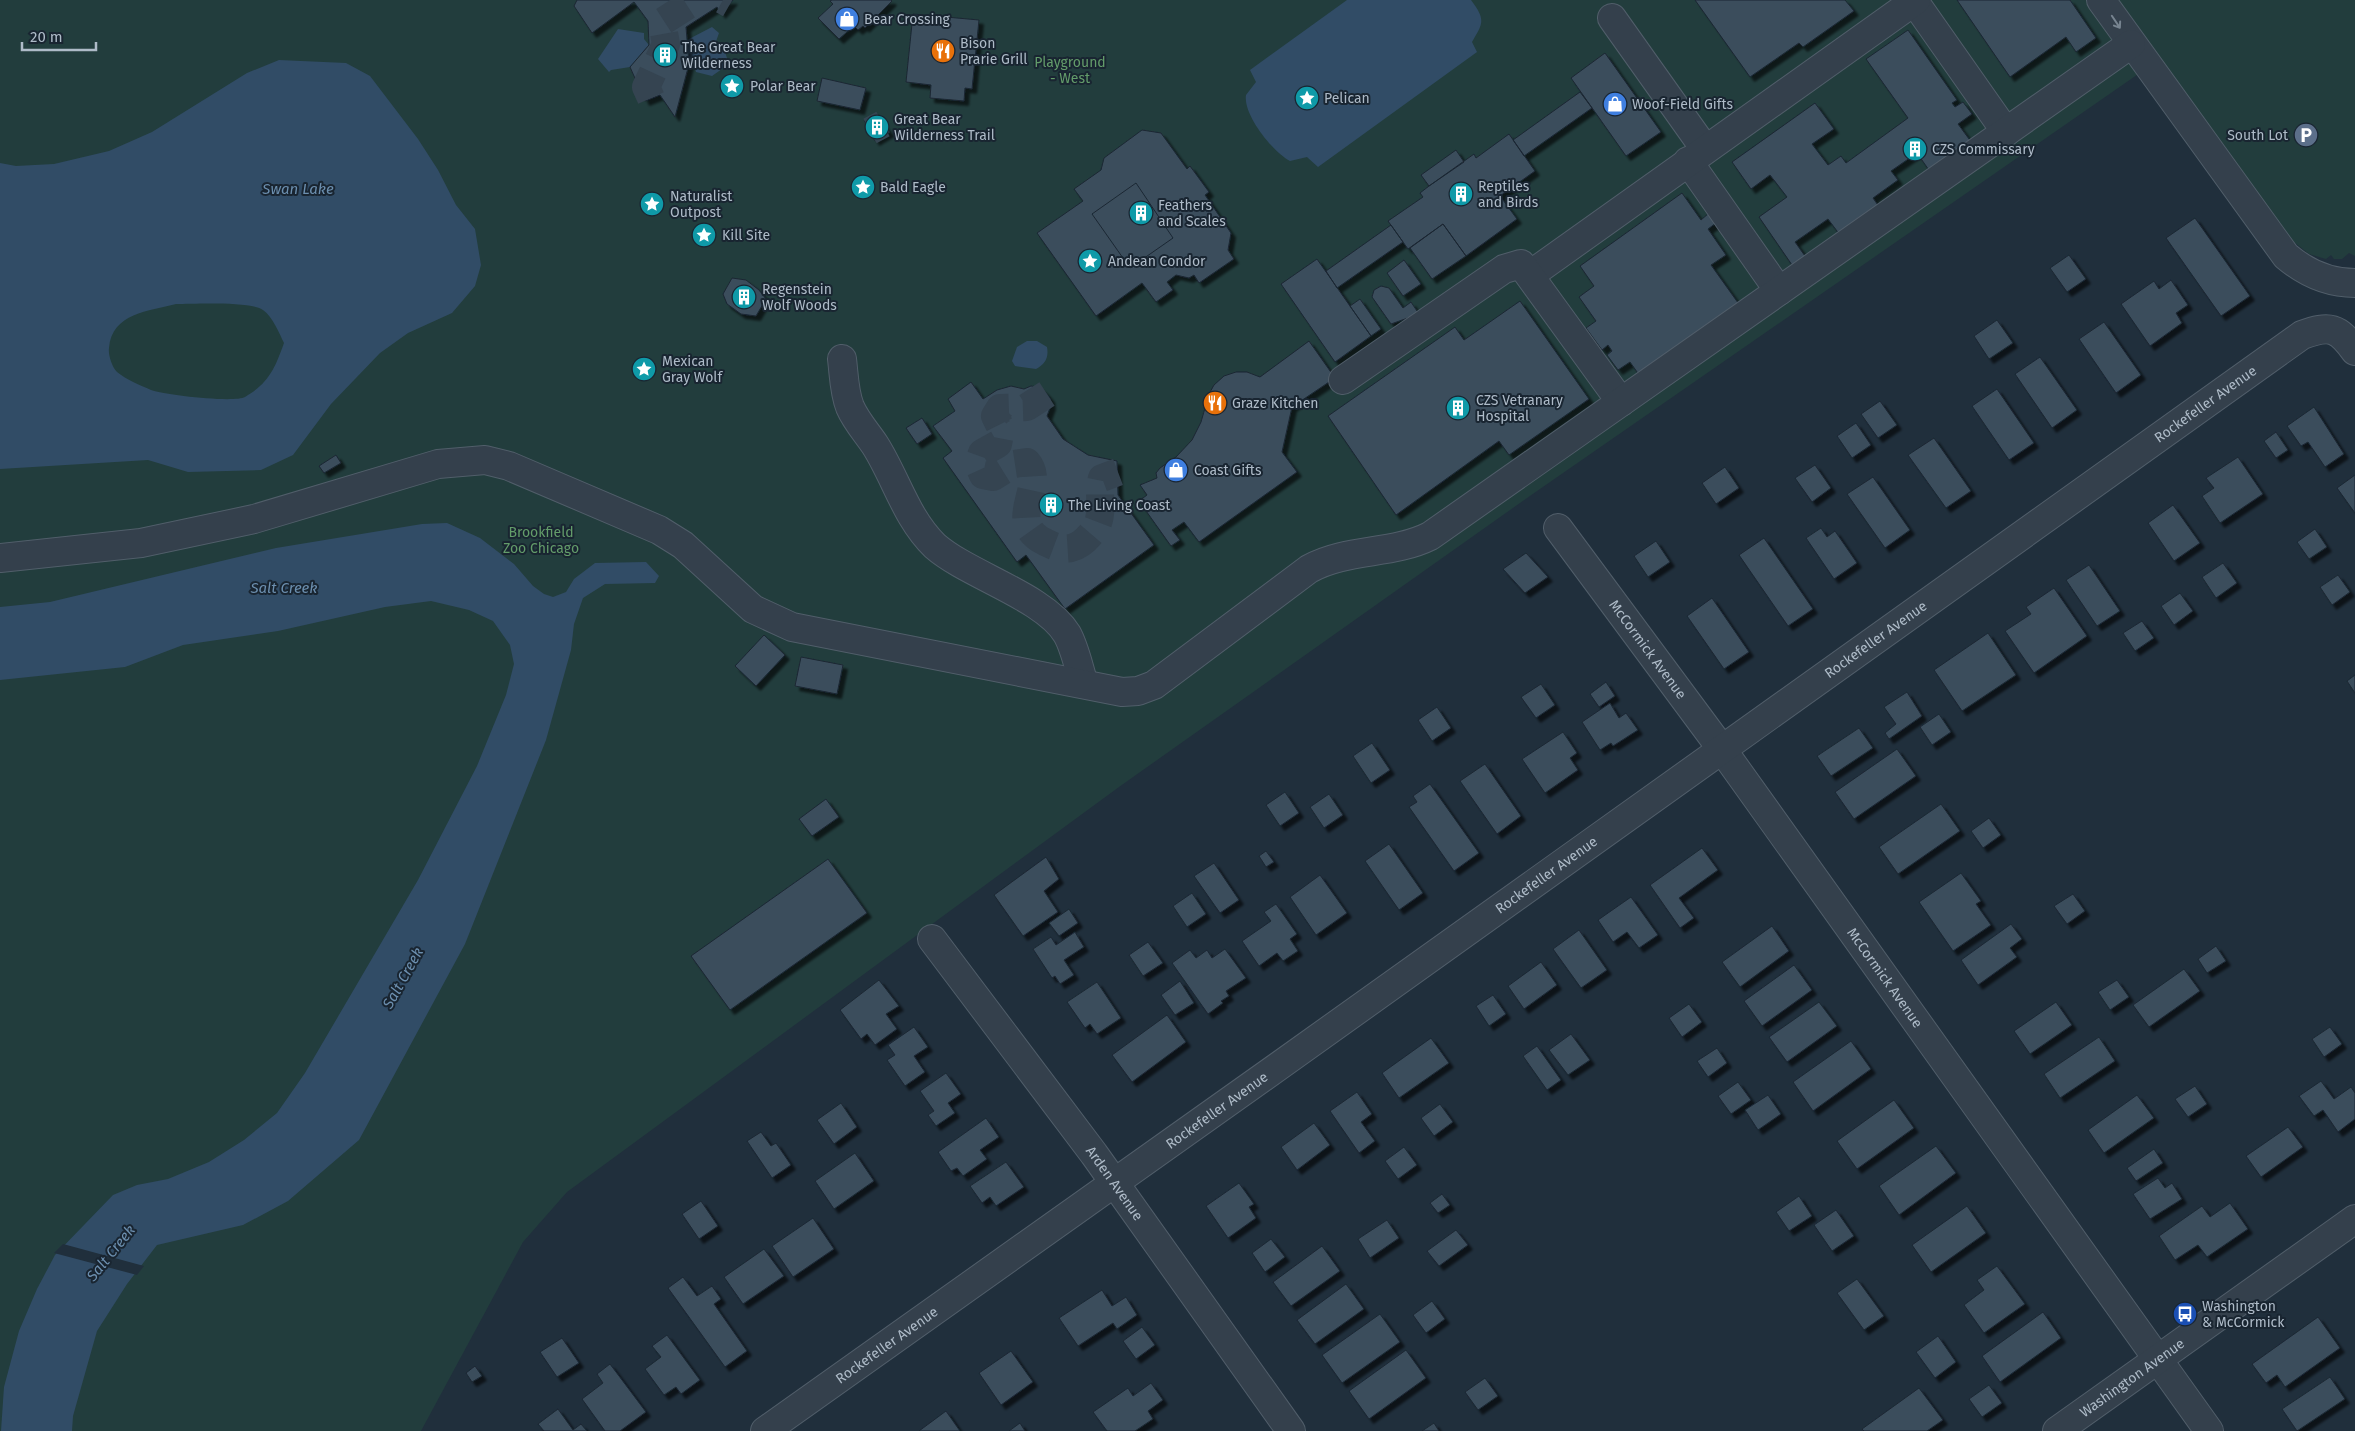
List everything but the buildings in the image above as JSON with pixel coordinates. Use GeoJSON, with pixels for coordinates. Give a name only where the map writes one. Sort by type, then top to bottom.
{"type":"FeatureCollection","features":[{"type":"Feature","properties":{"kind":"street"},"geometry":{"type":"LineString","coordinates":[[2101,0],[2286,256],[2301,268],[2317,276],[2355,283]]}},
{"type":"Feature","properties":{"kind":"street"},"geometry":{"type":"LineString","coordinates":[[1530,274],[1915,1],[2006,132]]}},
{"type":"Feature","properties":{"kind":"street"},"geometry":{"type":"LineString","coordinates":[[1612,18],[1779,291]]}},
{"type":"Feature","properties":{"kind":"street"},"geometry":{"type":"LineString","coordinates":[[0,558],[141,543],[254,519],[438,464],[485,460],[509,466],[659,530],[683,545],[753,609],[792,627],[1122,692],[1138,691],[1154,685],[1309,569],[1324,561],[1343,555],[1405,545],[1430,536],[2131,44]]}},
{"type":"Feature","properties":{"kind":"street"},"geometry":{"type":"LineString","coordinates":[[1343,380],[1504,269],[1521,264],[1621,402]]}},
{"type":"Feature","properties":{"kind":"street","name":"Rockefeller Avenue"},"geometry":{"type":"LineString","coordinates":[[765,1431],[1115,1184],[1721,748],[2302,335],[2317,330],[2331,329],[2342,333],[2355,351]]}},
{"type":"Feature","properties":{"kind":"street"},"geometry":{"type":"LineString","coordinates":[[842,359],[846,395],[851,408],[876,447],[906,507],[927,536],[948,555],[1036,606],[1053,618],[1067,634],[1084,684]]}},
{"type":"Feature","properties":{"kind":"street","name":"McCormick Avenue"},"geometry":{"type":"LineString","coordinates":[[1558,528],[1721,748],[2209,1431]]}},
{"type":"Feature","properties":{"kind":"street","name":"Arden Avenue"},"geometry":{"type":"LineString","coordinates":[[932,939],[1115,1184],[1291,1431]]}},
{"type":"Feature","properties":{"kind":"street","name":"Washington Avenue"},"geometry":{"type":"LineString","coordinates":[[2057,1431],[2355,1219]]}},
{"type":"Feature","properties":{"kind":"green space","name":"Brookfield Zoo Chicago"},"geometry":{"type":"Polygon","coordinates":[[[0,0],[2355,0],[2355,256],[2349,253],[2342,259],[2334,259],[2331,255],[2326,259],[2309,254],[2294,242],[2157,61],[1527,498],[1119,787],[567,1192],[523,1242],[421,1431],[0,1431],[0,0]]]}},
{"type":"Feature","properties":{"kind":"water"},"geometry":{"type":"Polygon","coordinates":[[[1347,0],[1471,0],[1481,17],[1479,30],[1472,42],[1477,52],[1318,167],[1307,157],[1290,161],[1276,150],[1260,132],[1249,112],[1246,95],[1256,82],[1250,70],[1347,0]]]}},
{"type":"Feature","properties":{"kind":"water"},"geometry":{"type":"Polygon","coordinates":[[[712,27],[719,33],[713,50],[717,53],[724,49],[729,64],[712,76],[696,72],[694,65],[689,64],[687,40],[712,27]]]}},
{"type":"Feature","properties":{"kind":"water"},"geometry":{"type":"Polygon","coordinates":[[[618,29],[644,33],[644,39],[649,45],[630,67],[609,72],[598,59],[618,29]]]}},
{"type":"Feature","properties":{"kind":"water","name":"Swan Lake"},"geometry":{"type":"Polygon","coordinates":[[[279,60],[346,63],[370,76],[418,139],[438,170],[456,205],[475,229],[481,265],[475,286],[452,313],[408,333],[380,353],[331,404],[293,455],[261,470],[188,472],[148,460],[0,469],[0,163],[16,166],[54,164],[109,151],[152,132],[247,73],[279,60]],[[176,304],[133,316],[117,327],[112,336],[109,351],[112,364],[117,372],[151,390],[199,398],[238,399],[253,392],[266,380],[274,367],[284,343],[267,313],[256,307],[246,305],[176,304]]]}},
{"type":"Feature","properties":{"kind":"water"},"geometry":{"type":"Polygon","coordinates":[[[1027,341],[1037,341],[1047,347],[1046,360],[1036,369],[1015,366],[1012,361],[1017,347],[1027,341]]]}},
{"type":"Feature","properties":{"kind":"water","name":"Salt Creek"},"geometry":{"type":"Polygon","coordinates":[[[447,523],[480,538],[514,564],[533,586],[544,594],[553,597],[566,592],[574,579],[595,563],[646,562],[659,576],[655,583],[605,584],[583,598],[574,624],[571,650],[546,740],[465,944],[359,1140],[288,1201],[243,1225],[157,1245],[127,1284],[97,1331],[73,1416],[72,1431],[1,1431],[4,1387],[19,1331],[37,1289],[55,1255],[113,1195],[137,1185],[168,1179],[209,1162],[244,1140],[277,1113],[305,1073],[418,880],[477,766],[506,695],[514,664],[510,645],[493,621],[469,610],[431,601],[385,607],[278,631],[183,645],[125,667],[0,680],[0,607],[50,602],[276,548],[422,524],[447,523]]]}},
{"type":"Feature","properties":{"kind":"pier"},"geometry":{"type":"Polygon","coordinates":[[[63,1244],[144,1266],[137,1275],[54,1253],[63,1244]]]}},
{"type":"Feature","properties":{"kind":"tunnel"},"geometry":{"type":"LineString","coordinates":[[651,98],[646,87],[666,44],[662,22],[696,0]]}},
{"type":"Feature","properties":{"kind":"tunnel"},"geometry":{"type":"LineString","coordinates":[[723,0],[730,4]]}},
{"type":"Feature","properties":{"kind":"tunnel"},"geometry":{"type":"LineString","coordinates":[[870,131],[883,124]]}},
{"type":"Feature","properties":{"kind":"tunnel"},"geometry":{"type":"LineString","coordinates":[[1047,394],[1027,407],[1000,408],[995,416],[1001,428],[998,444],[982,453],[978,464],[983,475],[993,477],[1014,464],[1027,462],[1032,471],[1033,482],[1026,514],[1027,524],[1033,534],[1045,542],[1061,548],[1071,548],[1082,543],[1099,521],[1102,478],[1118,472]]}},
{"type":"Feature","properties":{"kind":"place","name":"Bear Crossing"},"geometry":{"type":"Point","coordinates":[847,19]}},
{"type":"Feature","properties":{"kind":"place","name":"Bison Prarie Grill"},"geometry":{"type":"Point","coordinates":[943,51]}},
{"type":"Feature","properties":{"kind":"place","name":"The Great Bear Wilderness"},"geometry":{"type":"Point","coordinates":[665,55]}},
{"type":"Feature","properties":{"kind":"place","name":"Polar Bear"},"geometry":{"type":"Point","coordinates":[732,86]}},
{"type":"Feature","properties":{"kind":"place","name":"Pelican"},"geometry":{"type":"Point","coordinates":[1307,98]}},
{"type":"Feature","properties":{"kind":"place","name":"Woof-Field Gifts"},"geometry":{"type":"Point","coordinates":[1615,104]}},
{"type":"Feature","properties":{"kind":"place","name":"Great Bear Wilderness Trail"},"geometry":{"type":"Point","coordinates":[877,127]}},
{"type":"Feature","properties":{"kind":"place","name":"South Lot"},"geometry":{"type":"Point","coordinates":[2306,135]}},
{"type":"Feature","properties":{"kind":"place","name":"CZS Commissary"},"geometry":{"type":"Point","coordinates":[1915,149]}},
{"type":"Feature","properties":{"kind":"place","name":"Bald Eagle"},"geometry":{"type":"Point","coordinates":[863,187]}},
{"type":"Feature","properties":{"kind":"place","name":"Reptiles and Birds"},"geometry":{"type":"Point","coordinates":[1461,194]}},
{"type":"Feature","properties":{"kind":"place","name":"Naturalist Outpost"},"geometry":{"type":"Point","coordinates":[652,204]}},
{"type":"Feature","properties":{"kind":"place","name":"Feathers and Scales"},"geometry":{"type":"Point","coordinates":[1141,213]}},
{"type":"Feature","properties":{"kind":"place","name":"Kill Site"},"geometry":{"type":"Point","coordinates":[704,235]}},
{"type":"Feature","properties":{"kind":"place","name":"Andean Condor"},"geometry":{"type":"Point","coordinates":[1090,261]}},
{"type":"Feature","properties":{"kind":"place","name":"Regenstein Wolf Woods"},"geometry":{"type":"Point","coordinates":[744,297]}},
{"type":"Feature","properties":{"kind":"place","name":"Mexican Gray Wolf"},"geometry":{"type":"Point","coordinates":[644,369]}},
{"type":"Feature","properties":{"kind":"place","name":"Graze Kitchen"},"geometry":{"type":"Point","coordinates":[1215,403]}},
{"type":"Feature","properties":{"kind":"place","name":"CZS Vetranary Hospital"},"geometry":{"type":"Point","coordinates":[1458,408]}},
{"type":"Feature","properties":{"kind":"place","name":"Coast Gifts"},"geometry":{"type":"Point","coordinates":[1176,470]}},
{"type":"Feature","properties":{"kind":"place","name":"The Living Coast"},"geometry":{"type":"Point","coordinates":[1051,505]}},
{"type":"Feature","properties":{"kind":"place","name":"Washington & McCormick"},"geometry":{"type":"Point","coordinates":[2185,1314]}},
{"type":"Feature","properties":{"kind":"park label","name":"Playground - West"},"geometry":{"type":"Point","coordinates":[1070,70]}}]}
